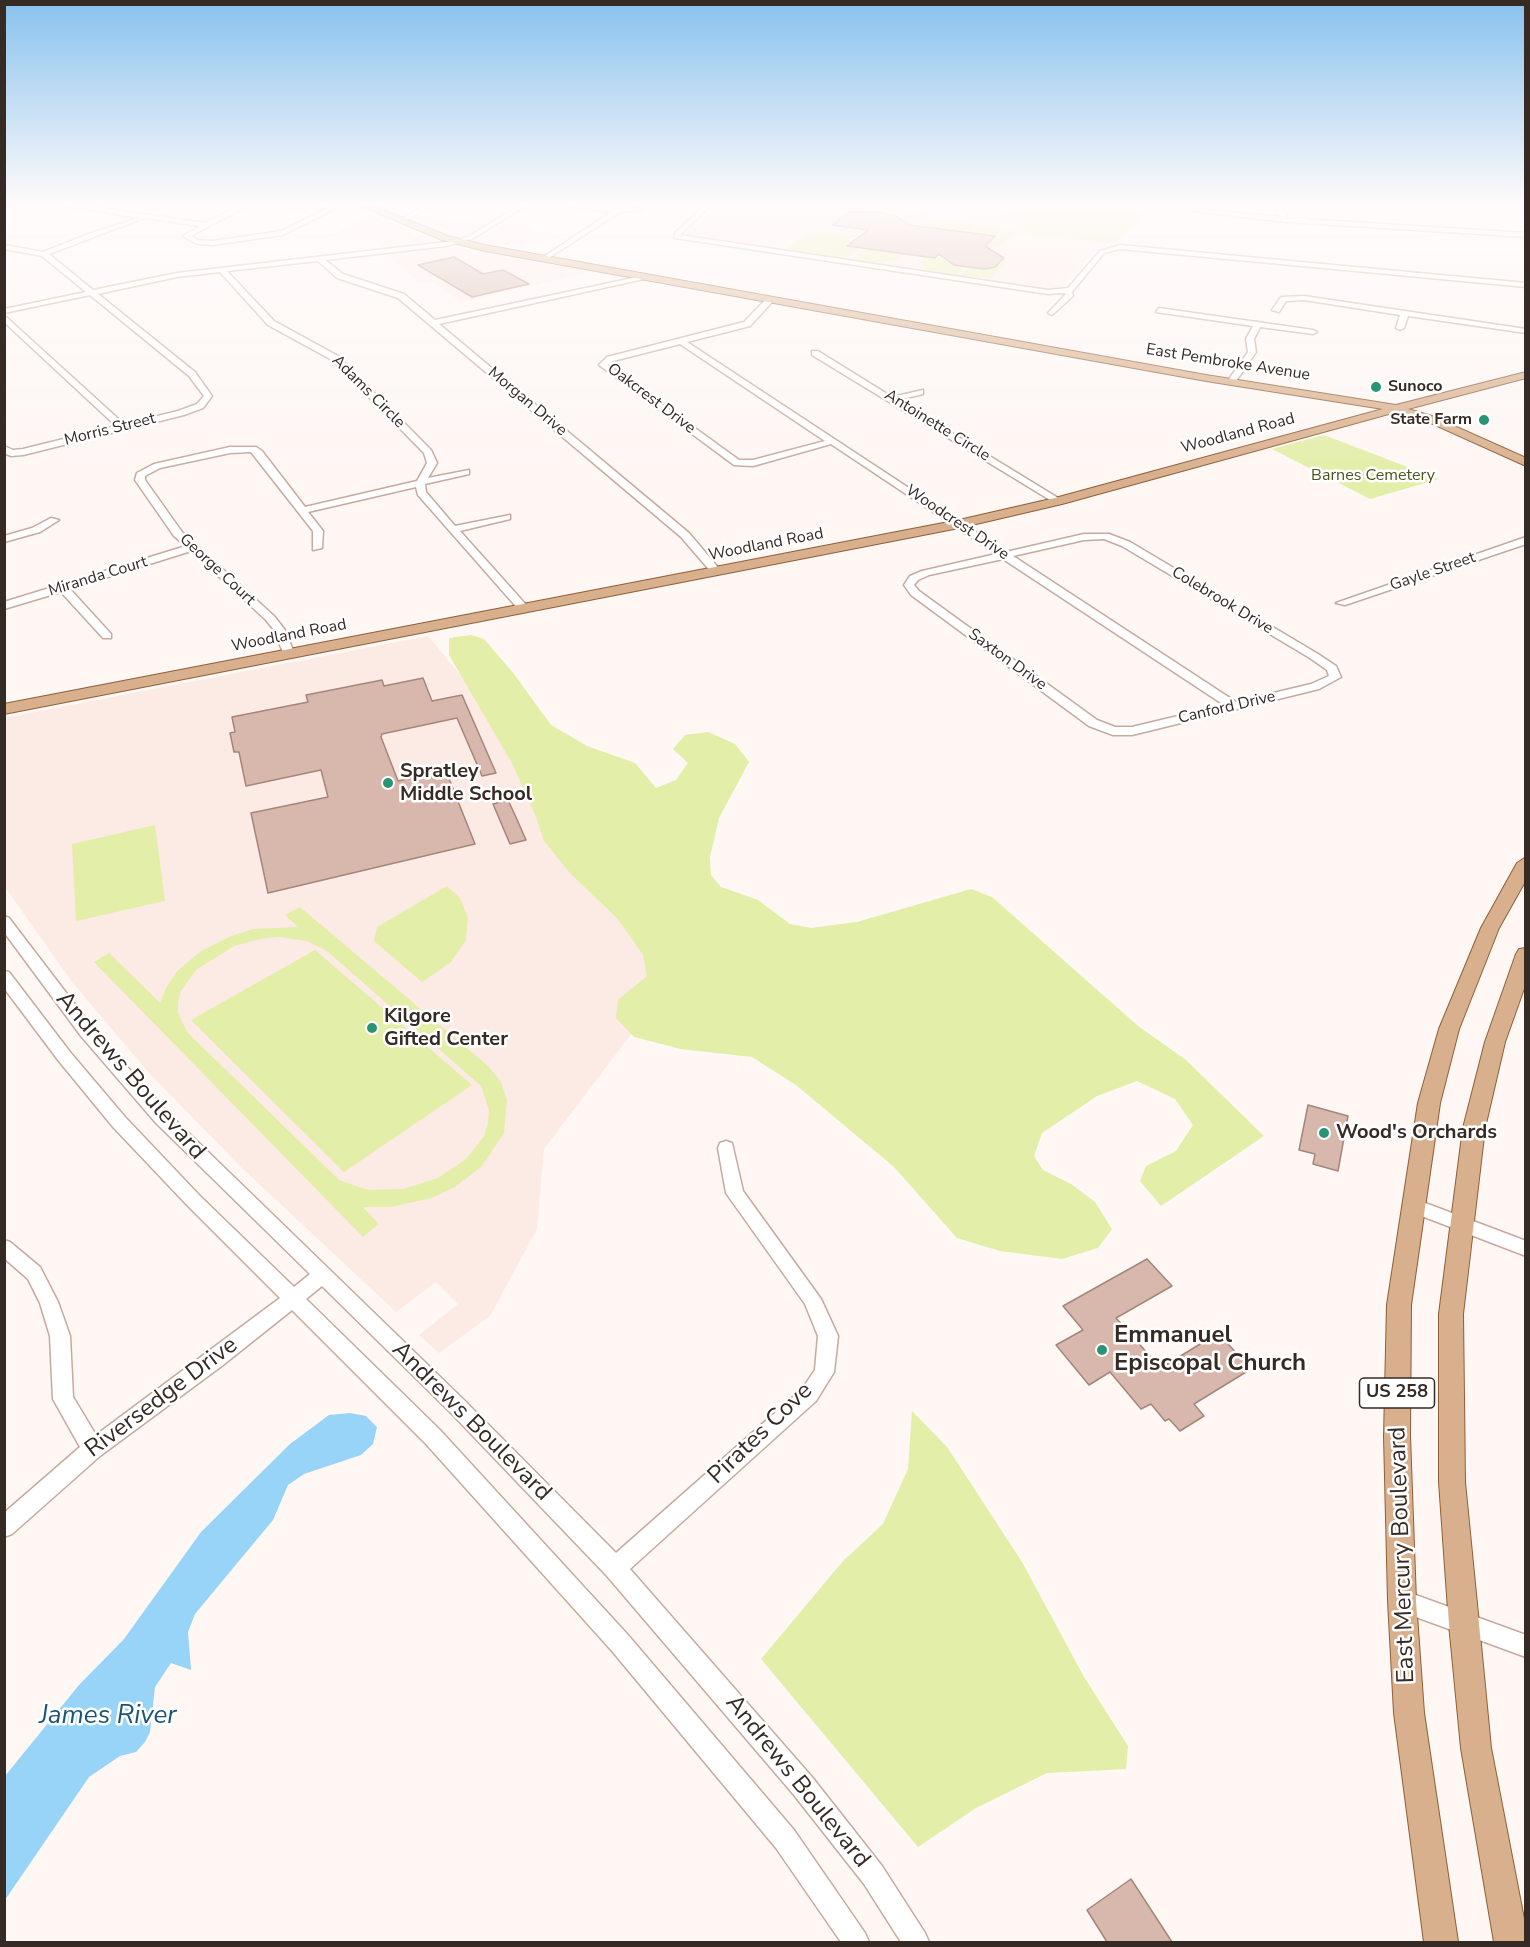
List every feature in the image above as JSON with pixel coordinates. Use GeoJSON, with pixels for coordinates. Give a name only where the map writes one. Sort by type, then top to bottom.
{"type":"FeatureCollection","features":[{"type":"Feature","properties":{"kind":"main road","name":"East Pembroke Avenue"},"geometry":{"type":"LineString","coordinates":[[731,293],[1231,382],[1398,408],[1428,418],[1526,463]]}},
{"type":"Feature","properties":{"kind":"main road","name":"Woodland Road"},"geometry":{"type":"LineString","coordinates":[[4,709],[959,524],[1058,501],[1526,375]]}},
{"type":"Feature","properties":{"kind":"main road","name":"East Mercury Boulevard"},"geometry":{"type":"LineString","coordinates":[[1441,1942],[1410,1713],[1402,1601],[1397,1436],[1399,1305],[1412,1205],[1429,1104],[1449,1029],[1490,928],[1526,863]]}},
{"type":"Feature","properties":{"kind":"main road","name":"US 258"},"geometry":{"type":"LineString","coordinates":[[1511,1942],[1476,1748],[1464,1624],[1452,1482],[1451,1314],[1474,1128],[1483,1085],[1526,954]]}},
{"type":"Feature","properties":{"kind":"street"},"geometry":{"type":"LineString","coordinates":[[4,311],[92,293]]}},
{"type":"Feature","properties":{"kind":"street","name":"Morris Street"},"geometry":{"type":"LineString","coordinates":[[9,451],[182,413],[205,402],[208,393],[192,374],[92,293]]}},
{"type":"Feature","properties":{"kind":"street","name":"Adams Circle"},"geometry":{"type":"LineString","coordinates":[[243,293],[271,323],[335,358],[419,443],[432,460],[420,484]]}},
{"type":"Feature","properties":{"kind":"street","name":"Morgan Drive"},"geometry":{"type":"LineString","coordinates":[[391,293],[401,296],[685,535],[716,571]]}},
{"type":"Feature","properties":{"kind":"street"},"geometry":{"type":"LineString","coordinates":[[433,323],[571,293]]}},
{"type":"Feature","properties":{"kind":"street"},"geometry":{"type":"LineString","coordinates":[[1052,314],[1070,294],[1068,293]]}},
{"type":"Feature","properties":{"kind":"street"},"geometry":{"type":"LineString","coordinates":[[1276,310],[1284,299],[1296,298],[1526,331]]}},
{"type":"Feature","properties":{"kind":"street","name":"Oakcrest Drive"},"geometry":{"type":"LineString","coordinates":[[770,300],[747,324],[610,359],[603,365],[737,463],[753,462],[834,441]]}},
{"type":"Feature","properties":{"kind":"street"},"geometry":{"type":"LineString","coordinates":[[1158,310],[1313,332]]}},
{"type":"Feature","properties":{"kind":"street"},"geometry":{"type":"LineString","coordinates":[[1401,327],[1405,312]]}},
{"type":"Feature","properties":{"kind":"street"},"geometry":{"type":"LineString","coordinates":[[4,317],[122,428]]}},
{"type":"Feature","properties":{"kind":"street"},"geometry":{"type":"LineString","coordinates":[[1231,382],[1252,352],[1250,339],[1258,324]]}},
{"type":"Feature","properties":{"kind":"street","name":"Woodcrest Drive"},"geometry":{"type":"LineString","coordinates":[[681,341],[1233,706]]}},
{"type":"Feature","properties":{"kind":"street","name":"Antoinette Circle"},"geometry":{"type":"LineString","coordinates":[[814,353],[1058,501]]}},
{"type":"Feature","properties":{"kind":"street"},"geometry":{"type":"LineString","coordinates":[[893,399],[920,392]]}},
{"type":"Feature","properties":{"kind":"street"},"geometry":{"type":"LineString","coordinates":[[404,447],[419,443]]}},
{"type":"Feature","properties":{"kind":"street","name":"George Court"},"geometry":{"type":"LineString","coordinates":[[288,653],[279,630],[270,618],[191,548],[140,480],[140,475],[147,470],[230,450],[253,449],[259,453],[318,531],[316,548]]}},
{"type":"Feature","properties":{"kind":"street"},"geometry":{"type":"LineString","coordinates":[[303,510],[466,472]]}},
{"type":"Feature","properties":{"kind":"street"},"geometry":{"type":"LineString","coordinates":[[420,484],[423,495],[525,609]]}},
{"type":"Feature","properties":{"kind":"street"},"geometry":{"type":"LineString","coordinates":[[454,529],[507,517]]}},
{"type":"Feature","properties":{"kind":"street"},"geometry":{"type":"LineString","coordinates":[[4,539],[36,530],[54,520]]}},
{"type":"Feature","properties":{"kind":"street","name":"Colebrook Drive"},"geometry":{"type":"LineString","coordinates":[[1005,556],[1084,537],[1105,536],[1126,544],[1314,656],[1335,673]]}},
{"type":"Feature","properties":{"kind":"street","name":"Gayle Street"},"geometry":{"type":"LineString","coordinates":[[1341,603],[1526,540]]}},
{"type":"Feature","properties":{"kind":"street","name":"Miranda Court"},"geometry":{"type":"LineString","coordinates":[[4,606],[191,548]]}},
{"type":"Feature","properties":{"kind":"street","name":"Saxton Drive"},"geometry":{"type":"LineString","coordinates":[[1005,556],[927,573],[910,581],[911,590],[1093,723],[1113,731]]}},
{"type":"Feature","properties":{"kind":"street"},"geometry":{"type":"LineString","coordinates":[[63,588],[107,636]]}},
{"type":"Feature","properties":{"kind":"street","name":"Canford Drive"},"geometry":{"type":"LineString","coordinates":[[1113,731],[1132,731],[1325,684],[1332,680],[1335,673]]}},
{"type":"Feature","properties":{"kind":"street","name":"Andrews Boulevard"},"geometry":{"type":"LineString","coordinates":[[4,921],[87,1032],[162,1118],[458,1406],[615,1568],[803,1786],[873,1875],[916,1942]]}},
{"type":"Feature","properties":{"kind":"street","name":"Andrews Boulevard"},"geometry":{"type":"LineString","coordinates":[[4,975],[64,1056],[119,1122],[291,1298],[433,1437],[620,1643],[784,1839],[856,1942]]}},
{"type":"Feature","properties":{"kind":"street","name":"Pirates Cove"},"geometry":{"type":"LineString","coordinates":[[615,1568],[809,1395],[824,1372],[828,1336],[816,1308],[735,1193],[726,1148]]}},
{"type":"Feature","properties":{"kind":"street"},"geometry":{"type":"LineString","coordinates":[[1412,1205],[1462,1222],[1526,1249]]}},
{"type":"Feature","properties":{"kind":"street"},"geometry":{"type":"LineString","coordinates":[[4,1247],[34,1274],[49,1302],[60,1336],[63,1399],[93,1449]]}},
{"type":"Feature","properties":{"kind":"street","name":"Riversedge Drive"},"geometry":{"type":"LineString","coordinates":[[4,1527],[93,1449],[216,1359],[323,1275]]}},
{"type":"Feature","properties":{"kind":"street"},"geometry":{"type":"LineString","coordinates":[[1402,1601],[1526,1646]]}},
{"type":"Feature","properties":{"kind":"shaded area"},"geometry":{"type":"Polygon","coordinates":[[[449,293],[501,293],[461,302],[449,293]]]}},
{"type":"Feature","properties":{"kind":"shaded area","name":"Kilgore Gifted Center"},"geometry":{"type":"Polygon","coordinates":[[[428,636],[692,954],[544,1149],[537,1229],[490,1316],[439,1353],[419,1335],[458,1304],[436,1282],[396,1312],[242,1168],[149,1073],[72,982],[5,887],[4,718],[428,636]]]}},
{"type":"Feature","properties":{"kind":"green space","name":"Barnes Cemetery"},"geometry":{"type":"Polygon","coordinates":[[[1324,435],[1439,479],[1370,499],[1272,449],[1324,435]]]}},
{"type":"Feature","properties":{"kind":"green space"},"geometry":{"type":"Polygon","coordinates":[[[471,635],[484,639],[514,674],[551,725],[587,746],[635,763],[656,788],[676,780],[688,763],[673,749],[685,735],[708,732],[735,744],[749,762],[719,818],[710,857],[711,875],[721,887],[758,900],[790,924],[811,928],[857,922],[971,889],[992,897],[1138,1026],[1186,1060],[1264,1136],[1161,1206],[1140,1181],[1146,1166],[1176,1151],[1193,1125],[1175,1099],[1137,1081],[1097,1096],[1042,1133],[1034,1156],[1043,1170],[1071,1184],[1095,1202],[1112,1229],[1098,1248],[1062,1259],[1000,1251],[957,1238],[894,1167],[796,1085],[752,1057],[681,1049],[634,1037],[616,1018],[618,1000],[647,976],[643,955],[618,919],[570,873],[544,841],[513,765],[449,655],[449,638],[471,635]]]}},
{"type":"Feature","properties":{"kind":"green space"},"geometry":{"type":"Polygon","coordinates":[[[155,825],[165,901],[76,921],[72,844],[155,825]]]}},
{"type":"Feature","properties":{"kind":"green space"},"geometry":{"type":"Polygon","coordinates":[[[447,886],[460,898],[468,918],[466,940],[451,962],[422,982],[374,941],[377,927],[447,886]]]}},
{"type":"Feature","properties":{"kind":"green space"},"geometry":{"type":"Polygon","coordinates":[[[300,907],[488,1066],[501,1082],[507,1100],[504,1133],[481,1167],[455,1187],[432,1198],[391,1207],[363,1207],[379,1224],[363,1237],[94,962],[109,953],[160,1003],[177,971],[201,951],[231,936],[253,929],[298,927],[285,915],[300,907]],[[279,937],[264,938],[234,946],[196,970],[181,991],[178,1002],[178,1013],[187,1032],[339,1180],[368,1190],[403,1189],[438,1178],[466,1159],[484,1136],[489,1110],[481,1086],[327,951],[307,941],[279,937]]]}},
{"type":"Feature","properties":{"kind":"green space"},"geometry":{"type":"Polygon","coordinates":[[[315,950],[472,1085],[344,1172],[191,1020],[315,950]]]}},
{"type":"Feature","properties":{"kind":"green space"},"geometry":{"type":"Polygon","coordinates":[[[912,1411],[947,1447],[1022,1562],[1084,1677],[1128,1746],[1126,1769],[1047,1773],[976,1808],[918,1847],[761,1659],[843,1561],[883,1524],[908,1469],[912,1411]]]}},
{"type":"Feature","properties":{"kind":"water","name":"James River"},"geometry":{"type":"Polygon","coordinates":[[[350,1413],[366,1416],[377,1427],[373,1444],[361,1455],[304,1474],[288,1485],[273,1520],[195,1614],[188,1632],[191,1670],[171,1663],[155,1687],[150,1732],[145,1742],[136,1752],[120,1756],[89,1777],[5,1900],[5,1776],[79,1685],[124,1639],[201,1532],[290,1444],[329,1415],[350,1413]]]}},
{"type":"Feature","properties":{"kind":"building"},"geometry":{"type":"Polygon","coordinates":[[[465,293],[490,293],[472,297],[465,293]]]}},
{"type":"Feature","properties":{"kind":"building","name":"Spratley Middle School"},"geometry":{"type":"Polygon","coordinates":[[[423,678],[432,701],[462,695],[496,773],[482,776],[457,718],[382,734],[381,737],[398,781],[446,771],[475,844],[268,893],[251,813],[328,797],[321,770],[246,786],[239,752],[234,752],[230,733],[235,732],[232,717],[308,702],[306,695],[382,680],[384,686],[423,678]]]}},
{"type":"Feature","properties":{"kind":"building"},"geometry":{"type":"Polygon","coordinates":[[[508,800],[526,840],[510,844],[493,804],[508,800]]]}},
{"type":"Feature","properties":{"kind":"building","name":"Wood's Orchards"},"geometry":{"type":"Polygon","coordinates":[[[1308,1105],[1348,1116],[1338,1171],[1313,1164],[1315,1154],[1299,1150],[1308,1105]]]}},
{"type":"Feature","properties":{"kind":"building","name":"Emmanuel Episcopal Church"},"geometry":{"type":"Polygon","coordinates":[[[1147,1259],[1172,1286],[1116,1318],[1161,1368],[1218,1333],[1251,1369],[1194,1404],[1204,1416],[1180,1431],[1169,1419],[1165,1421],[1151,1404],[1141,1409],[1110,1372],[1089,1385],[1056,1345],[1083,1330],[1063,1306],[1147,1259]]]}},
{"type":"Feature","properties":{"kind":"building"},"geometry":{"type":"Polygon","coordinates":[[[1131,1879],[1172,1942],[1107,1942],[1087,1910],[1131,1879]]]}},
{"type":"Feature","properties":{"kind":"place","name":"Sunoco"},"geometry":{"type":"Point","coordinates":[1376,387]}},
{"type":"Feature","properties":{"kind":"place","name":"State Farm"},"geometry":{"type":"Point","coordinates":[1484,420]}},
{"type":"Feature","properties":{"kind":"place","name":"Spratley Middle School"},"geometry":{"type":"Point","coordinates":[388,783]}},
{"type":"Feature","properties":{"kind":"place","name":"Kilgore Gifted Center"},"geometry":{"type":"Point","coordinates":[372,1028]}},
{"type":"Feature","properties":{"kind":"place","name":"Wood's Orchards"},"geometry":{"type":"Point","coordinates":[1324,1133]}},
{"type":"Feature","properties":{"kind":"place","name":"Emmanuel Episcopal Church"},"geometry":{"type":"Point","coordinates":[1102,1350]}}]}
